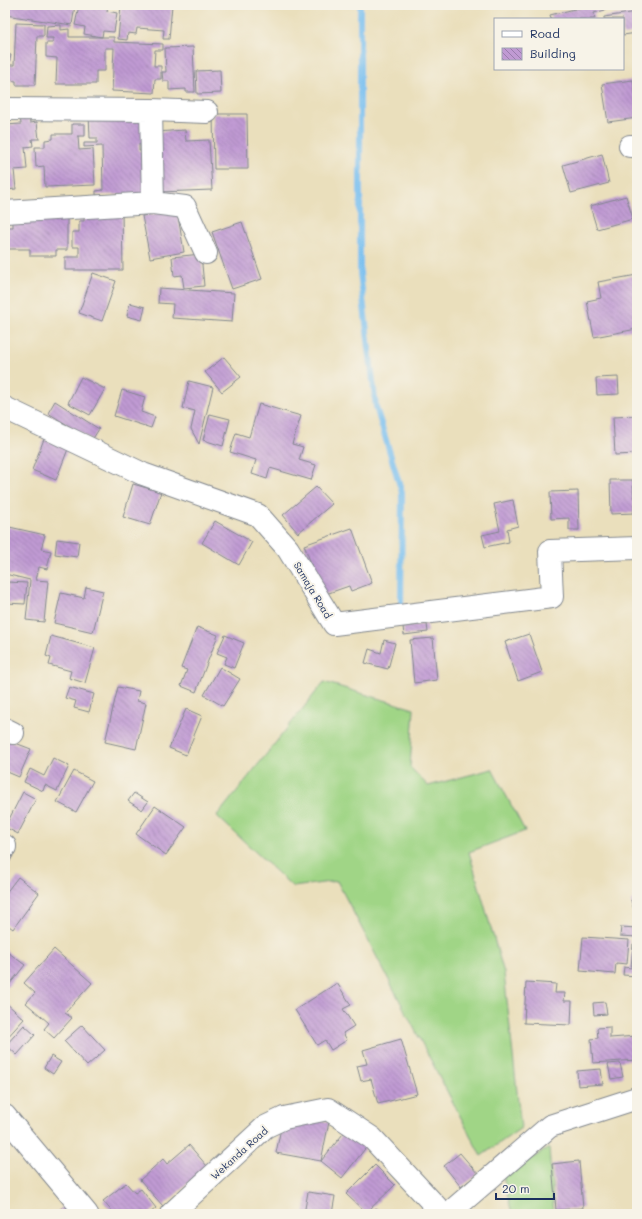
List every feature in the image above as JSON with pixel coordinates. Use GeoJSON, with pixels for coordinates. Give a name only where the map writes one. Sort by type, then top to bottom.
{"type":"FeatureCollection","features":[{"type":"Feature","properties":{"kind":"street"},"geometry":{"type":"LineString","coordinates":[[5,109],[207,112]]}},
{"type":"Feature","properties":{"kind":"street"},"geometry":{"type":"LineString","coordinates":[[152,110],[153,203]]}},
{"type":"Feature","properties":{"kind":"street"},"geometry":{"type":"LineString","coordinates":[[5,212],[153,203],[184,206],[206,253]]}},
{"type":"Feature","properties":{"kind":"street","name":"Samaja Road"},"geometry":{"type":"LineString","coordinates":[[5,408],[142,474],[258,515],[288,549],[334,624],[552,597],[550,551],[637,548]]}},
{"type":"Feature","properties":{"kind":"street"},"geometry":{"type":"LineString","coordinates":[[448,1214],[550,1126],[637,1098]]}},
{"type":"Feature","properties":{"kind":"street","name":"Wekanda Road"},"geometry":{"type":"LineString","coordinates":[[171,1214],[265,1127],[284,1118],[328,1109],[372,1138],[443,1214]]}},
{"type":"Feature","properties":{"kind":"street"},"geometry":{"type":"LineString","coordinates":[[5,1116],[87,1214]]}},
{"type":"Feature","properties":{"kind":"green space"},"geometry":{"type":"Polygon","coordinates":[[[324,682],[414,709],[410,767],[428,786],[492,769],[525,831],[469,852],[504,973],[521,1128],[481,1156],[337,881],[293,887],[217,816],[324,682]]]}},
{"type":"Feature","properties":{"kind":"green space"},"geometry":{"type":"Polygon","coordinates":[[[549,1148],[554,1214],[512,1214],[503,1176],[549,1148]]]}},
{"type":"Feature","properties":{"kind":"building"},"geometry":{"type":"Polygon","coordinates":[[[5,5],[75,5],[72,25],[5,15],[5,5]]]}},
{"type":"Feature","properties":{"kind":"building"},"geometry":{"type":"Polygon","coordinates":[[[79,5],[108,5],[107,11],[117,13],[114,32],[103,31],[102,37],[84,34],[85,27],[75,25],[79,5]]]}},
{"type":"Feature","properties":{"kind":"building"},"geometry":{"type":"Polygon","coordinates":[[[121,5],[172,5],[169,39],[163,39],[164,30],[137,28],[136,34],[128,33],[127,40],[118,39],[121,5]]]}},
{"type":"Feature","properties":{"kind":"building"},"geometry":{"type":"Polygon","coordinates":[[[591,5],[604,5],[605,10],[594,13],[595,18],[551,18],[550,15],[591,5]]]}},
{"type":"Feature","properties":{"kind":"building"},"geometry":{"type":"Polygon","coordinates":[[[637,12],[637,33],[624,35],[624,18],[604,17],[637,12]]]}},
{"type":"Feature","properties":{"kind":"building"},"geometry":{"type":"Polygon","coordinates":[[[16,23],[44,24],[44,36],[37,36],[35,85],[16,85],[16,81],[8,80],[9,65],[14,65],[16,23]]]}},
{"type":"Feature","properties":{"kind":"building"},"geometry":{"type":"Polygon","coordinates":[[[61,25],[61,30],[69,29],[69,37],[114,37],[114,42],[163,44],[163,50],[155,50],[154,66],[161,66],[161,79],[155,79],[154,93],[112,91],[114,48],[105,48],[105,71],[96,71],[96,84],[56,84],[57,58],[46,57],[46,43],[53,43],[53,38],[46,38],[47,26],[61,25]]]}},
{"type":"Feature","properties":{"kind":"building"},"geometry":{"type":"Polygon","coordinates":[[[193,47],[195,92],[186,92],[186,89],[169,90],[169,81],[163,81],[162,72],[166,72],[165,48],[193,47]]]}},
{"type":"Feature","properties":{"kind":"building"},"geometry":{"type":"Polygon","coordinates":[[[5,54],[11,55],[6,77],[5,77],[5,54]]]}},
{"type":"Feature","properties":{"kind":"building"},"geometry":{"type":"Polygon","coordinates":[[[633,58],[637,58],[636,85],[633,58]]]}},
{"type":"Feature","properties":{"kind":"building"},"geometry":{"type":"Polygon","coordinates":[[[220,70],[221,93],[197,94],[196,71],[220,70]]]}},
{"type":"Feature","properties":{"kind":"building"},"geometry":{"type":"Polygon","coordinates":[[[633,80],[637,103],[637,118],[608,122],[602,84],[633,80]]]}},
{"type":"Feature","properties":{"kind":"building"},"geometry":{"type":"Polygon","coordinates":[[[145,112],[146,144],[139,144],[139,151],[146,151],[147,194],[96,195],[96,191],[103,190],[102,146],[84,147],[84,143],[97,143],[97,138],[90,138],[89,114],[145,112]]]}},
{"type":"Feature","properties":{"kind":"building"},"geometry":{"type":"Polygon","coordinates":[[[213,114],[247,114],[248,169],[214,169],[213,114]]]}},
{"type":"Feature","properties":{"kind":"building"},"geometry":{"type":"Polygon","coordinates":[[[29,115],[30,123],[37,122],[39,139],[32,139],[33,146],[25,147],[27,169],[14,170],[16,189],[5,190],[5,125],[21,124],[20,116],[29,115]]]}},
{"type":"Feature","properties":{"kind":"building"},"geometry":{"type":"Polygon","coordinates":[[[72,124],[85,124],[85,136],[78,136],[79,150],[93,149],[95,185],[45,187],[44,166],[36,167],[35,147],[45,147],[45,140],[53,139],[53,134],[72,134],[72,124]]]}},
{"type":"Feature","properties":{"kind":"building"},"geometry":{"type":"Polygon","coordinates":[[[185,130],[186,141],[209,140],[212,190],[159,192],[156,132],[185,130]]]}},
{"type":"Feature","properties":{"kind":"building"},"geometry":{"type":"Polygon","coordinates":[[[602,154],[609,183],[571,193],[563,165],[602,154]]]}},
{"type":"Feature","properties":{"kind":"building"},"geometry":{"type":"Polygon","coordinates":[[[626,196],[633,219],[597,229],[590,206],[626,196]]]}},
{"type":"Feature","properties":{"kind":"building"},"geometry":{"type":"Polygon","coordinates":[[[177,210],[184,252],[150,258],[142,216],[177,210]]]}},
{"type":"Feature","properties":{"kind":"building"},"geometry":{"type":"Polygon","coordinates":[[[84,211],[122,211],[123,270],[65,270],[65,257],[79,257],[79,247],[72,247],[72,232],[79,232],[79,221],[84,221],[84,211]]]}},
{"type":"Feature","properties":{"kind":"building"},"geometry":{"type":"Polygon","coordinates":[[[67,217],[67,250],[56,250],[56,256],[30,256],[30,249],[8,249],[7,227],[13,227],[13,218],[67,217]]]}},
{"type":"Feature","properties":{"kind":"building"},"geometry":{"type":"Polygon","coordinates":[[[242,222],[262,279],[232,289],[212,232],[242,222]]]}},
{"type":"Feature","properties":{"kind":"building"},"geometry":{"type":"Polygon","coordinates":[[[201,254],[204,286],[184,288],[182,275],[174,276],[172,257],[201,254]]]}},
{"type":"Feature","properties":{"kind":"building"},"geometry":{"type":"Polygon","coordinates":[[[93,273],[116,281],[102,321],[79,313],[93,273]]]}},
{"type":"Feature","properties":{"kind":"building"},"geometry":{"type":"Polygon","coordinates":[[[637,275],[637,329],[594,337],[587,301],[601,298],[598,282],[637,275]]]}},
{"type":"Feature","properties":{"kind":"building"},"geometry":{"type":"Polygon","coordinates":[[[159,288],[234,293],[232,322],[172,318],[173,304],[158,303],[159,288]]]}},
{"type":"Feature","properties":{"kind":"building"},"geometry":{"type":"Polygon","coordinates":[[[130,303],[145,307],[142,320],[127,316],[130,303]]]}},
{"type":"Feature","properties":{"kind":"building"},"geometry":{"type":"Polygon","coordinates":[[[224,357],[241,377],[222,392],[205,372],[224,357]]]}},
{"type":"Feature","properties":{"kind":"building"},"geometry":{"type":"Polygon","coordinates":[[[81,377],[105,389],[90,415],[68,403],[81,377]]]}},
{"type":"Feature","properties":{"kind":"building"},"geometry":{"type":"Polygon","coordinates":[[[618,377],[619,394],[597,395],[596,378],[618,377]]]}},
{"type":"Feature","properties":{"kind":"building"},"geometry":{"type":"Polygon","coordinates":[[[189,381],[213,387],[199,444],[191,429],[195,411],[183,408],[189,381]]]}},
{"type":"Feature","properties":{"kind":"building"},"geometry":{"type":"Polygon","coordinates":[[[122,390],[145,397],[141,412],[155,417],[151,428],[114,416],[122,390]]]}},
{"type":"Feature","properties":{"kind":"building"},"geometry":{"type":"Polygon","coordinates":[[[55,401],[99,429],[92,440],[48,413],[55,401]]]}},
{"type":"Feature","properties":{"kind":"building"},"geometry":{"type":"Polygon","coordinates":[[[259,404],[301,416],[292,444],[303,447],[299,460],[316,465],[311,480],[270,468],[267,479],[252,474],[256,460],[230,452],[236,433],[249,437],[259,404]]]}},
{"type":"Feature","properties":{"kind":"building"},"geometry":{"type":"Polygon","coordinates":[[[210,414],[230,419],[223,446],[203,440],[210,414]]]}},
{"type":"Feature","properties":{"kind":"building"},"geometry":{"type":"Polygon","coordinates":[[[637,416],[637,454],[615,455],[613,417],[637,416]]]}},
{"type":"Feature","properties":{"kind":"building"},"geometry":{"type":"Polygon","coordinates":[[[44,439],[68,449],[56,480],[32,470],[44,439]]]}},
{"type":"Feature","properties":{"kind":"building"},"geometry":{"type":"Polygon","coordinates":[[[610,480],[633,480],[634,513],[611,514],[610,480]]]}},
{"type":"Feature","properties":{"kind":"building"},"geometry":{"type":"Polygon","coordinates":[[[133,484],[161,492],[150,525],[123,517],[133,484]]]}},
{"type":"Feature","properties":{"kind":"building"},"geometry":{"type":"Polygon","coordinates":[[[316,487],[332,504],[298,533],[283,515],[316,487]]]}},
{"type":"Feature","properties":{"kind":"building"},"geometry":{"type":"Polygon","coordinates":[[[578,491],[579,530],[569,530],[569,518],[551,519],[550,492],[578,491]]]}},
{"type":"Feature","properties":{"kind":"building"},"geometry":{"type":"Polygon","coordinates":[[[513,500],[518,526],[507,529],[509,542],[485,547],[482,535],[500,531],[494,504],[513,500]]]}},
{"type":"Feature","properties":{"kind":"building"},"geometry":{"type":"Polygon","coordinates":[[[215,521],[252,542],[239,565],[202,543],[215,521]]]}},
{"type":"Feature","properties":{"kind":"building"},"geometry":{"type":"Polygon","coordinates":[[[5,526],[45,535],[41,549],[51,551],[47,569],[39,567],[36,580],[48,581],[44,622],[26,620],[30,580],[5,574],[5,526]]]}},
{"type":"Feature","properties":{"kind":"building"},"geometry":{"type":"Polygon","coordinates":[[[352,528],[372,583],[351,591],[349,586],[323,595],[304,545],[352,528]]]}},
{"type":"Feature","properties":{"kind":"building"},"geometry":{"type":"Polygon","coordinates":[[[57,539],[79,542],[77,557],[55,554],[57,539]]]}},
{"type":"Feature","properties":{"kind":"building"},"geometry":{"type":"Polygon","coordinates":[[[8,582],[27,583],[25,604],[6,603],[8,582]]]}},
{"type":"Feature","properties":{"kind":"building"},"geometry":{"type":"Polygon","coordinates":[[[86,587],[103,591],[93,632],[54,623],[61,593],[84,598],[86,587]]]}},
{"type":"Feature","properties":{"kind":"building"},"geometry":{"type":"Polygon","coordinates":[[[427,624],[428,632],[404,635],[403,627],[427,624]]]}},
{"type":"Feature","properties":{"kind":"building"},"geometry":{"type":"Polygon","coordinates":[[[197,627],[218,635],[196,692],[181,686],[187,670],[181,668],[197,627]]]}},
{"type":"Feature","properties":{"kind":"building"},"geometry":{"type":"Polygon","coordinates":[[[529,634],[542,672],[518,681],[505,642],[529,634]]]}},
{"type":"Feature","properties":{"kind":"building"},"geometry":{"type":"Polygon","coordinates":[[[225,635],[244,643],[234,668],[224,664],[227,657],[217,653],[225,635]]]}},
{"type":"Feature","properties":{"kind":"building"},"geometry":{"type":"Polygon","coordinates":[[[51,636],[95,648],[85,683],[69,678],[71,671],[49,665],[51,658],[46,656],[51,636]]]}},
{"type":"Feature","properties":{"kind":"building"},"geometry":{"type":"Polygon","coordinates":[[[433,638],[437,680],[414,683],[410,640],[433,638]]]}},
{"type":"Feature","properties":{"kind":"building"},"geometry":{"type":"Polygon","coordinates":[[[384,640],[395,643],[388,669],[365,663],[369,649],[381,653],[384,640]]]}},
{"type":"Feature","properties":{"kind":"building"},"geometry":{"type":"Polygon","coordinates":[[[220,667],[240,679],[223,706],[204,695],[220,667]]]}},
{"type":"Feature","properties":{"kind":"building"},"geometry":{"type":"Polygon","coordinates":[[[69,687],[94,694],[89,712],[74,708],[76,701],[65,698],[69,687]]]}},
{"type":"Feature","properties":{"kind":"building"},"geometry":{"type":"Polygon","coordinates":[[[118,687],[139,691],[137,701],[146,703],[136,749],[105,742],[118,687]]]}},
{"type":"Feature","properties":{"kind":"building"},"geometry":{"type":"Polygon","coordinates":[[[186,709],[202,716],[186,755],[169,748],[186,709]]]}},
{"type":"Feature","properties":{"kind":"building"},"geometry":{"type":"Polygon","coordinates":[[[5,739],[31,749],[19,777],[5,771],[5,739]]]}},
{"type":"Feature","properties":{"kind":"building"},"geometry":{"type":"Polygon","coordinates":[[[53,758],[69,766],[57,791],[45,785],[43,791],[24,782],[30,769],[44,776],[53,758]]]}},
{"type":"Feature","properties":{"kind":"building"},"geometry":{"type":"Polygon","coordinates":[[[74,771],[93,781],[76,812],[57,802],[74,771]]]}},
{"type":"Feature","properties":{"kind":"building"},"geometry":{"type":"Polygon","coordinates":[[[23,792],[36,799],[18,834],[5,827],[23,792]]]}},
{"type":"Feature","properties":{"kind":"building"},"geometry":{"type":"Polygon","coordinates":[[[134,793],[148,802],[142,810],[128,801],[134,793]]]}},
{"type":"Feature","properties":{"kind":"building"},"geometry":{"type":"Polygon","coordinates":[[[155,806],[186,827],[166,855],[136,834],[155,806]]]}},
{"type":"Feature","properties":{"kind":"building"},"geometry":{"type":"Polygon","coordinates":[[[5,851],[13,856],[5,870],[5,851]]]}},
{"type":"Feature","properties":{"kind":"building"},"geometry":{"type":"Polygon","coordinates":[[[18,877],[39,893],[13,929],[5,923],[5,894],[18,877]]]}},
{"type":"Feature","properties":{"kind":"building"},"geometry":{"type":"Polygon","coordinates":[[[637,898],[637,919],[631,900],[637,898]]]}},
{"type":"Feature","properties":{"kind":"building"},"geometry":{"type":"Polygon","coordinates":[[[621,927],[637,928],[637,937],[620,936],[621,927]]]}},
{"type":"Feature","properties":{"kind":"building"},"geometry":{"type":"Polygon","coordinates":[[[583,937],[629,940],[627,964],[616,963],[615,974],[580,971],[583,937]]]}},
{"type":"Feature","properties":{"kind":"building"},"geometry":{"type":"Polygon","coordinates":[[[633,944],[637,944],[637,976],[623,975],[624,967],[631,968],[633,944]]]}},
{"type":"Feature","properties":{"kind":"building"},"geometry":{"type":"Polygon","coordinates":[[[54,949],[92,983],[65,1013],[72,1018],[54,1038],[44,1029],[49,1023],[26,1003],[35,993],[24,983],[54,949]]]}},
{"type":"Feature","properties":{"kind":"building"},"geometry":{"type":"Polygon","coordinates":[[[5,950],[25,965],[5,990],[5,950]]]}},
{"type":"Feature","properties":{"kind":"building"},"geometry":{"type":"Polygon","coordinates":[[[526,982],[556,984],[555,993],[565,993],[564,1001],[572,1001],[571,1025],[524,1023],[526,982]]]}},
{"type":"Feature","properties":{"kind":"building"},"geometry":{"type":"Polygon","coordinates":[[[337,983],[351,1005],[343,1009],[354,1026],[343,1033],[347,1040],[331,1050],[325,1040],[317,1045],[295,1010],[337,983]]]}},
{"type":"Feature","properties":{"kind":"building"},"geometry":{"type":"Polygon","coordinates":[[[5,1002],[24,1019],[5,1040],[5,1002]]]}},
{"type":"Feature","properties":{"kind":"building"},"geometry":{"type":"Polygon","coordinates":[[[605,1002],[607,1014],[594,1015],[593,1003],[605,1002]]]}},
{"type":"Feature","properties":{"kind":"building"},"geometry":{"type":"Polygon","coordinates":[[[24,1025],[35,1035],[17,1055],[6,1045],[24,1025]]]}},
{"type":"Feature","properties":{"kind":"building"},"geometry":{"type":"Polygon","coordinates":[[[82,1025],[105,1050],[87,1066],[64,1041],[82,1025]]]}},
{"type":"Feature","properties":{"kind":"building"},"geometry":{"type":"Polygon","coordinates":[[[610,1027],[610,1038],[637,1036],[637,1060],[593,1063],[591,1039],[598,1038],[597,1028],[610,1027]]]}},
{"type":"Feature","properties":{"kind":"building"},"geometry":{"type":"Polygon","coordinates":[[[401,1039],[417,1094],[378,1104],[371,1079],[361,1081],[357,1066],[367,1064],[363,1050],[401,1039]]]}},
{"type":"Feature","properties":{"kind":"building"},"geometry":{"type":"Polygon","coordinates":[[[51,1056],[61,1062],[53,1074],[44,1068],[51,1056]]]}},
{"type":"Feature","properties":{"kind":"building"},"geometry":{"type":"Polygon","coordinates":[[[620,1063],[623,1077],[611,1079],[608,1064],[620,1063]]]}},
{"type":"Feature","properties":{"kind":"building"},"geometry":{"type":"Polygon","coordinates":[[[601,1069],[603,1084],[578,1086],[577,1071],[601,1069]]]}},
{"type":"Feature","properties":{"kind":"building"},"geometry":{"type":"Polygon","coordinates":[[[302,1117],[329,1122],[321,1161],[276,1153],[282,1123],[300,1126],[302,1117]]]}},
{"type":"Feature","properties":{"kind":"building"},"geometry":{"type":"Polygon","coordinates":[[[347,1129],[368,1145],[342,1178],[321,1161],[347,1129]]]}},
{"type":"Feature","properties":{"kind":"building"},"geometry":{"type":"Polygon","coordinates":[[[189,1145],[207,1166],[163,1206],[140,1180],[163,1159],[167,1164],[189,1145]]]}},
{"type":"Feature","properties":{"kind":"building"},"geometry":{"type":"Polygon","coordinates":[[[460,1153],[478,1174],[461,1187],[444,1166],[460,1153]]]}},
{"type":"Feature","properties":{"kind":"building"},"geometry":{"type":"Polygon","coordinates":[[[579,1161],[583,1208],[556,1210],[552,1164],[579,1161]]]}},
{"type":"Feature","properties":{"kind":"building"},"geometry":{"type":"Polygon","coordinates":[[[375,1165],[395,1185],[366,1213],[346,1194],[375,1165]]]}},
{"type":"Feature","properties":{"kind":"building"},"geometry":{"type":"Polygon","coordinates":[[[126,1183],[135,1193],[141,1189],[156,1208],[149,1214],[114,1214],[103,1201],[126,1183]]]}},
{"type":"Feature","properties":{"kind":"building"},"geometry":{"type":"Polygon","coordinates":[[[308,1192],[335,1196],[332,1214],[304,1214],[308,1192]]]}},
{"type":"Feature","properties":{"kind":"building"},"geometry":{"type":"Polygon","coordinates":[[[65,1205],[73,1214],[55,1214],[65,1205]]]}},
{"type":"Feature","properties":{"kind":"building"},"geometry":{"type":"Polygon","coordinates":[[[376,1208],[382,1214],[370,1214],[376,1208]]]}},
{"type":"Feature","properties":{"kind":"waterway"},"geometry":{"type":"LineString","coordinates":[[360,5],[360,273],[376,407],[402,493],[401,607]]}}]}
